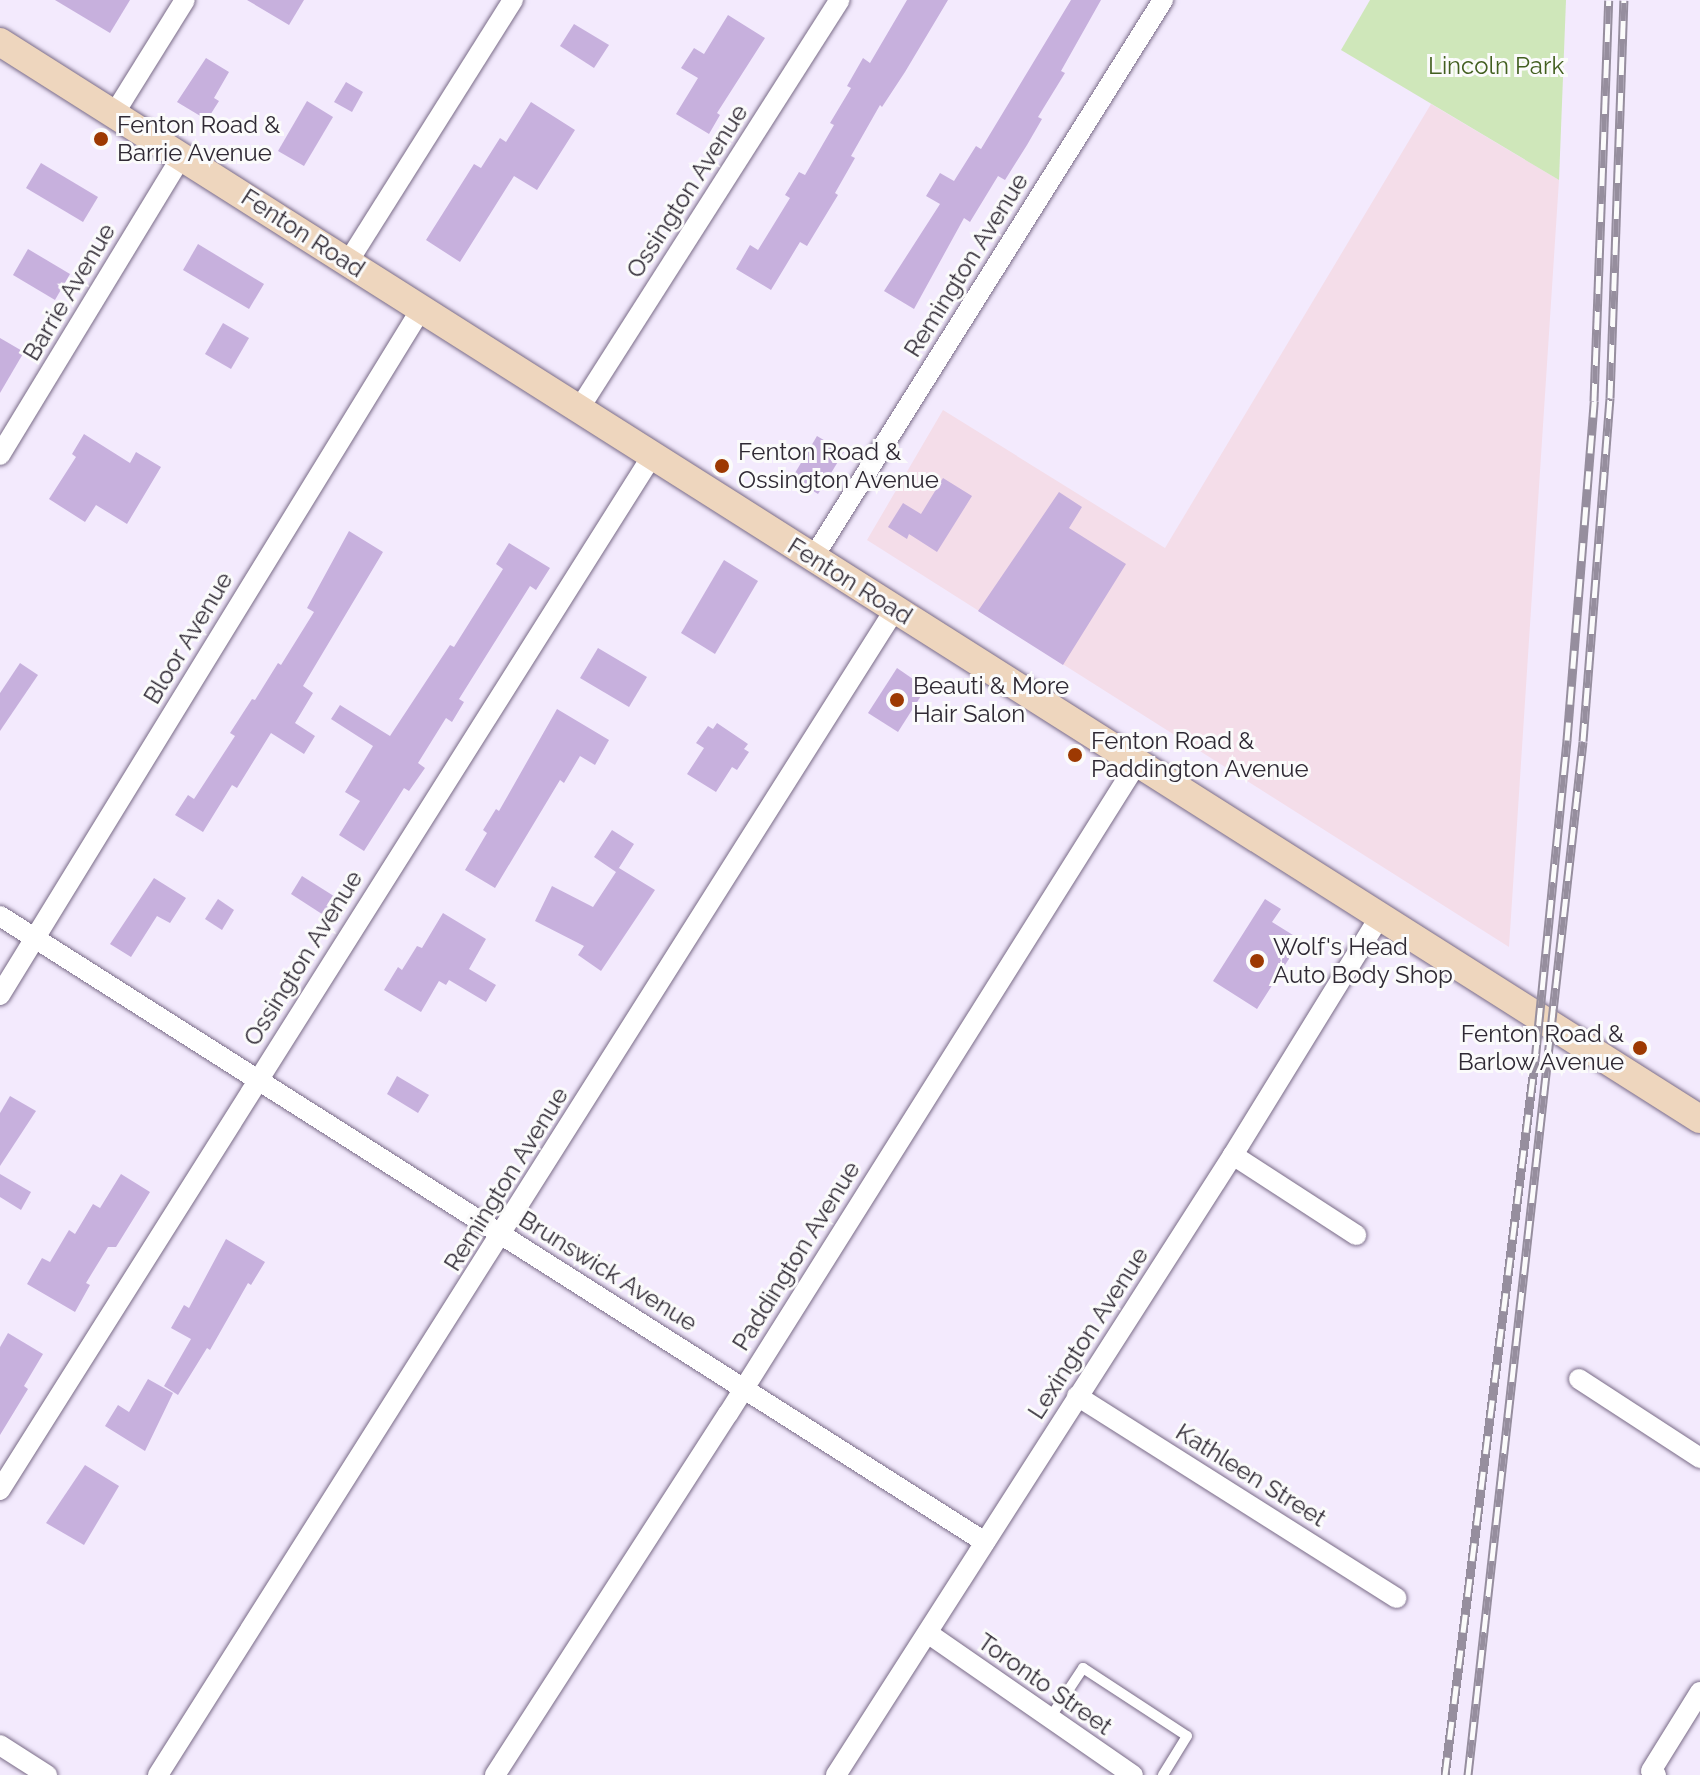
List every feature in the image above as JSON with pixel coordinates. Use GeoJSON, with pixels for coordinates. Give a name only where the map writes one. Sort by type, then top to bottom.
{"type":"FeatureCollection","features":[{"type":"Feature","properties":{"kind":"street"},"geometry":{"type":"LineString","coordinates":[[114,114],[185,0]]}},
{"type":"Feature","properties":{"kind":"street"},"geometry":{"type":"LineString","coordinates":[[348,262],[513,0]]}},
{"type":"Feature","properties":{"kind":"street","name":"Ossington Avenue"},"geometry":{"type":"LineString","coordinates":[[579,409],[840,0]]}},
{"type":"Feature","properties":{"kind":"street","name":"Remington Avenue"},"geometry":{"type":"LineString","coordinates":[[813,558],[1163,0]]}},
{"type":"Feature","properties":{"kind":"street","name":"Fenton Road"},"geometry":{"type":"LineString","coordinates":[[0,42],[1700,1119]]}},
{"type":"Feature","properties":{"kind":"street","name":"Barrie Avenue"},"geometry":{"type":"LineString","coordinates":[[0,455],[182,156]]}},
{"type":"Feature","properties":{"kind":"street","name":"Bloor Avenue"},"geometry":{"type":"LineString","coordinates":[[0,995],[421,309]]}},
{"type":"Feature","properties":{"kind":"street","name":"Ossington Avenue"},"geometry":{"type":"LineString","coordinates":[[0,1490],[652,456]]}},
{"type":"Feature","properties":{"kind":"street","name":"Remington Avenue"},"geometry":{"type":"LineString","coordinates":[[158,1775],[895,609]]}},
{"type":"Feature","properties":{"kind":"street","name":"Paddington Avenue"},"geometry":{"type":"LineString","coordinates":[[495,1775],[744,1387],[1137,763]]}},
{"type":"Feature","properties":{"kind":"street","name":"Brunswick Avenue"},"geometry":{"type":"LineString","coordinates":[[0,916],[985,1542]]}},
{"type":"Feature","properties":{"kind":"street","name":"Lexington Avenue"},"geometry":{"type":"LineString","coordinates":[[836,1775],[1233,1155],[1380,916]]}},
{"type":"Feature","properties":{"kind":"street"},"geometry":{"type":"LineString","coordinates":[[1233,1155],[1356,1235]]}},
{"type":"Feature","properties":{"kind":"street"},"geometry":{"type":"LineString","coordinates":[[1579,1379],[1700,1458]]}},
{"type":"Feature","properties":{"kind":"street","name":"Kathleen Street"},"geometry":{"type":"LineString","coordinates":[[1077,1396],[1396,1598]]}},
{"type":"Feature","properties":{"kind":"street","name":"Toronto Street"},"geometry":{"type":"LineString","coordinates":[[929,1634],[1049,1720],[1133,1775]]}},
{"type":"Feature","properties":{"kind":"street"},"geometry":{"type":"LineString","coordinates":[[1653,1773],[1700,1692]]}},
{"type":"Feature","properties":{"kind":"street"},"geometry":{"type":"LineString","coordinates":[[0,1745],[47,1775]]}},
{"type":"Feature","properties":{"kind":"lane"},"geometry":{"type":"LineString","coordinates":[[1049,1720],[1083,1668],[1187,1736],[1163,1775]]}},
{"type":"Feature","properties":{"kind":"shaded area"},"geometry":{"type":"Polygon","coordinates":[[[1431,104],[1559,180],[1509,947],[867,540],[943,410],[1165,548],[1431,104]]]}},
{"type":"Feature","properties":{"kind":"green space","name":"Lincoln Park"},"geometry":{"type":"Polygon","coordinates":[[[1370,0],[1566,0],[1559,180],[1341,50],[1370,0]]]}},
{"type":"Feature","properties":{"kind":"building"},"geometry":{"type":"Polygon","coordinates":[[[55,0],[130,0],[110,33],[55,0]]]}},
{"type":"Feature","properties":{"kind":"building"},"geometry":{"type":"Polygon","coordinates":[[[247,0],[304,0],[289,25],[247,0]]]}},
{"type":"Feature","properties":{"kind":"building"},"geometry":{"type":"Polygon","coordinates":[[[907,0],[948,0],[905,72],[882,107],[880,105],[851,156],[855,158],[835,193],[838,195],[807,246],[800,242],[771,290],[736,269],[750,245],[758,250],[790,198],[785,195],[799,172],[805,175],[834,125],[830,123],[851,88],[847,86],[863,58],[870,63],[907,0]]]}},
{"type":"Feature","properties":{"kind":"building"},"geometry":{"type":"Polygon","coordinates":[[[1071,0],[1101,0],[1061,71],[1065,73],[1038,117],[1042,119],[1027,145],[1005,180],[998,176],[970,222],[964,218],[914,309],[884,291],[940,204],[926,196],[940,173],[954,181],[976,146],[981,149],[1071,0]]]}},
{"type":"Feature","properties":{"kind":"building"},"geometry":{"type":"Polygon","coordinates":[[[728,15],[765,38],[717,113],[720,115],[709,134],[676,114],[698,78],[681,68],[694,48],[704,54],[728,15]]]}},
{"type":"Feature","properties":{"kind":"building"},"geometry":{"type":"Polygon","coordinates":[[[574,24],[609,45],[594,68],[560,46],[574,24]]]}},
{"type":"Feature","properties":{"kind":"building"},"geometry":{"type":"Polygon","coordinates":[[[206,58],[229,72],[214,98],[219,101],[207,120],[177,102],[206,58]]]}},
{"type":"Feature","properties":{"kind":"building"},"geometry":{"type":"Polygon","coordinates":[[[346,82],[363,92],[352,112],[334,102],[346,82]]]}},
{"type":"Feature","properties":{"kind":"building"},"geometry":{"type":"Polygon","coordinates":[[[307,101],[333,117],[304,166],[278,151],[307,101]]]}},
{"type":"Feature","properties":{"kind":"building"},"geometry":{"type":"Polygon","coordinates":[[[531,102],[575,130],[537,190],[514,176],[460,262],[426,240],[474,164],[481,168],[500,138],[506,142],[531,102]]]}},
{"type":"Feature","properties":{"kind":"building"},"geometry":{"type":"Polygon","coordinates":[[[41,163],[98,197],[83,222],[26,188],[41,163]]]}},
{"type":"Feature","properties":{"kind":"building"},"geometry":{"type":"Polygon","coordinates":[[[198,244],[264,284],[249,309],[183,270],[198,244]]]}},
{"type":"Feature","properties":{"kind":"building"},"geometry":{"type":"Polygon","coordinates":[[[28,249],[70,274],[55,300],[13,275],[28,249]]]}},
{"type":"Feature","properties":{"kind":"building"},"geometry":{"type":"Polygon","coordinates":[[[223,323],[249,338],[231,369],[205,354],[223,323]]]}},
{"type":"Feature","properties":{"kind":"building"},"geometry":{"type":"Polygon","coordinates":[[[0,338],[24,352],[0,393],[0,338]]]}},
{"type":"Feature","properties":{"kind":"building"},"geometry":{"type":"Polygon","coordinates":[[[84,434],[130,463],[136,452],[161,467],[127,524],[96,505],[85,522],[49,499],[76,457],[72,454],[84,434]]]}},
{"type":"Feature","properties":{"kind":"building"},"geometry":{"type":"Polygon","coordinates":[[[817,436],[844,452],[818,494],[792,478],[817,436]]]}},
{"type":"Feature","properties":{"kind":"building"},"geometry":{"type":"Polygon","coordinates":[[[943,478],[972,496],[937,552],[909,534],[907,539],[888,527],[903,503],[921,514],[943,478]]]}},
{"type":"Feature","properties":{"kind":"building"},"geometry":{"type":"Polygon","coordinates":[[[1059,492],[1082,507],[1069,528],[1126,564],[1063,665],[978,611],[1059,492]]]}},
{"type":"Feature","properties":{"kind":"building"},"geometry":{"type":"Polygon","coordinates":[[[349,531],[383,552],[303,686],[313,693],[295,723],[315,736],[304,754],[271,733],[237,788],[232,785],[203,832],[175,815],[188,795],[194,799],[235,736],[230,733],[278,663],[281,665],[314,612],[307,608],[349,531]]]}},
{"type":"Feature","properties":{"kind":"building"},"geometry":{"type":"Polygon","coordinates":[[[509,543],[550,568],[536,590],[530,586],[459,699],[464,702],[452,722],[446,718],[418,763],[425,768],[409,791],[404,788],[364,851],[339,835],[360,801],[345,792],[373,746],[331,719],[340,705],[390,736],[450,645],[454,647],[503,569],[496,564],[509,543]]]}},
{"type":"Feature","properties":{"kind":"building"},"geometry":{"type":"Polygon","coordinates":[[[724,560],[758,581],[715,654],[681,633],[724,560]]]}},
{"type":"Feature","properties":{"kind":"building"},"geometry":{"type":"Polygon","coordinates":[[[598,648],[647,677],[629,707],[580,678],[598,648]]]}},
{"type":"Feature","properties":{"kind":"building"},"geometry":{"type":"Polygon","coordinates":[[[20,663],[38,675],[0,731],[0,693],[20,663]]]}},
{"type":"Feature","properties":{"kind":"building","name":"Beauti & More Hair Salon"},"geometry":{"type":"Polygon","coordinates":[[[897,668],[926,688],[898,732],[868,713],[897,668]]]}},
{"type":"Feature","properties":{"kind":"building"},"geometry":{"type":"Polygon","coordinates":[[[557,709],[609,740],[595,765],[580,756],[564,783],[560,780],[495,888],[465,870],[487,833],[483,830],[496,809],[499,811],[557,709]]]}},
{"type":"Feature","properties":{"kind":"building"},"geometry":{"type":"Polygon","coordinates":[[[717,723],[748,744],[744,749],[749,752],[737,770],[732,767],[716,792],[687,774],[704,748],[696,743],[708,726],[713,729],[717,723]]]}},
{"type":"Feature","properties":{"kind":"building"},"geometry":{"type":"Polygon","coordinates":[[[612,830],[634,844],[617,871],[619,868],[655,890],[601,971],[578,955],[584,946],[535,921],[552,886],[593,907],[616,872],[594,857],[612,830]]]}},
{"type":"Feature","properties":{"kind":"building"},"geometry":{"type":"Polygon","coordinates":[[[302,876],[337,898],[325,916],[291,894],[302,876]]]}},
{"type":"Feature","properties":{"kind":"building"},"geometry":{"type":"Polygon","coordinates":[[[154,878],[186,898],[170,923],[157,916],[131,957],[110,944],[154,878]]]}},
{"type":"Feature","properties":{"kind":"building"},"geometry":{"type":"Polygon","coordinates":[[[218,899],[234,910],[222,930],[205,919],[218,899]]]}},
{"type":"Feature","properties":{"kind":"building","name":"Wolf's Head Auto Body Shop"},"geometry":{"type":"Polygon","coordinates":[[[1265,899],[1281,909],[1272,922],[1301,940],[1257,1009],[1213,981],[1265,899]]]}},
{"type":"Feature","properties":{"kind":"building"},"geometry":{"type":"Polygon","coordinates":[[[443,913],[486,939],[469,969],[496,985],[486,1002],[449,980],[446,985],[439,981],[421,1012],[384,990],[398,967],[402,970],[417,946],[422,948],[443,913]]]}},
{"type":"Feature","properties":{"kind":"building"},"geometry":{"type":"Polygon","coordinates":[[[397,1076],[429,1095],[418,1113],[387,1094],[397,1076]]]}},
{"type":"Feature","properties":{"kind":"building"},"geometry":{"type":"Polygon","coordinates":[[[10,1096],[36,1111],[0,1166],[0,1113],[10,1096]]]}},
{"type":"Feature","properties":{"kind":"building"},"geometry":{"type":"Polygon","coordinates":[[[0,1174],[31,1192],[21,1210],[0,1197],[0,1174]]]}},
{"type":"Feature","properties":{"kind":"building"},"geometry":{"type":"Polygon","coordinates":[[[121,1174],[150,1192],[116,1247],[108,1247],[86,1283],[90,1285],[75,1312],[27,1284],[42,1258],[50,1262],[69,1230],[75,1234],[93,1204],[100,1208],[121,1174]]]}},
{"type":"Feature","properties":{"kind":"building"},"geometry":{"type":"Polygon","coordinates":[[[226,1239],[265,1262],[251,1285],[248,1283],[210,1350],[207,1348],[178,1395],[164,1386],[191,1339],[171,1328],[184,1305],[189,1308],[226,1239]]]}},
{"type":"Feature","properties":{"kind":"building"},"geometry":{"type":"Polygon","coordinates":[[[8,1333],[43,1354],[24,1386],[28,1389],[0,1435],[0,1347],[8,1333]]]}},
{"type":"Feature","properties":{"kind":"building"},"geometry":{"type":"Polygon","coordinates":[[[148,1379],[173,1393],[145,1451],[105,1426],[118,1405],[129,1412],[148,1379]]]}},
{"type":"Feature","properties":{"kind":"building"},"geometry":{"type":"Polygon","coordinates":[[[85,1465],[119,1486],[84,1545],[46,1523],[85,1465]]]}},
{"type":"Feature","properties":{"kind":"railway"},"geometry":{"type":"LineString","coordinates":[[1445,1775],[1535,1061],[1567,740],[1594,401],[1609,0]]}},
{"type":"Feature","properties":{"kind":"railway"},"geometry":{"type":"LineString","coordinates":[[1468,1775],[1583,741],[1610,398],[1624,0]]}},
{"type":"Feature","properties":{"kind":"place","name":"Fenton Road & Barrie Avenue"},"geometry":{"type":"Point","coordinates":[101,139]}},
{"type":"Feature","properties":{"kind":"place","name":"Fenton Road & Ossington Avenue"},"geometry":{"type":"Point","coordinates":[722,466]}},
{"type":"Feature","properties":{"kind":"place","name":"Beauti & More Hair Salon"},"geometry":{"type":"Point","coordinates":[897,700]}},
{"type":"Feature","properties":{"kind":"place","name":"Fenton Road & Paddington Avenue"},"geometry":{"type":"Point","coordinates":[1075,755]}},
{"type":"Feature","properties":{"kind":"place","name":"Wolf's Head Auto Body Shop"},"geometry":{"type":"Point","coordinates":[1257,961]}},
{"type":"Feature","properties":{"kind":"place","name":"Fenton Road & Barlow Avenue"},"geometry":{"type":"Point","coordinates":[1640,1048]}}]}
